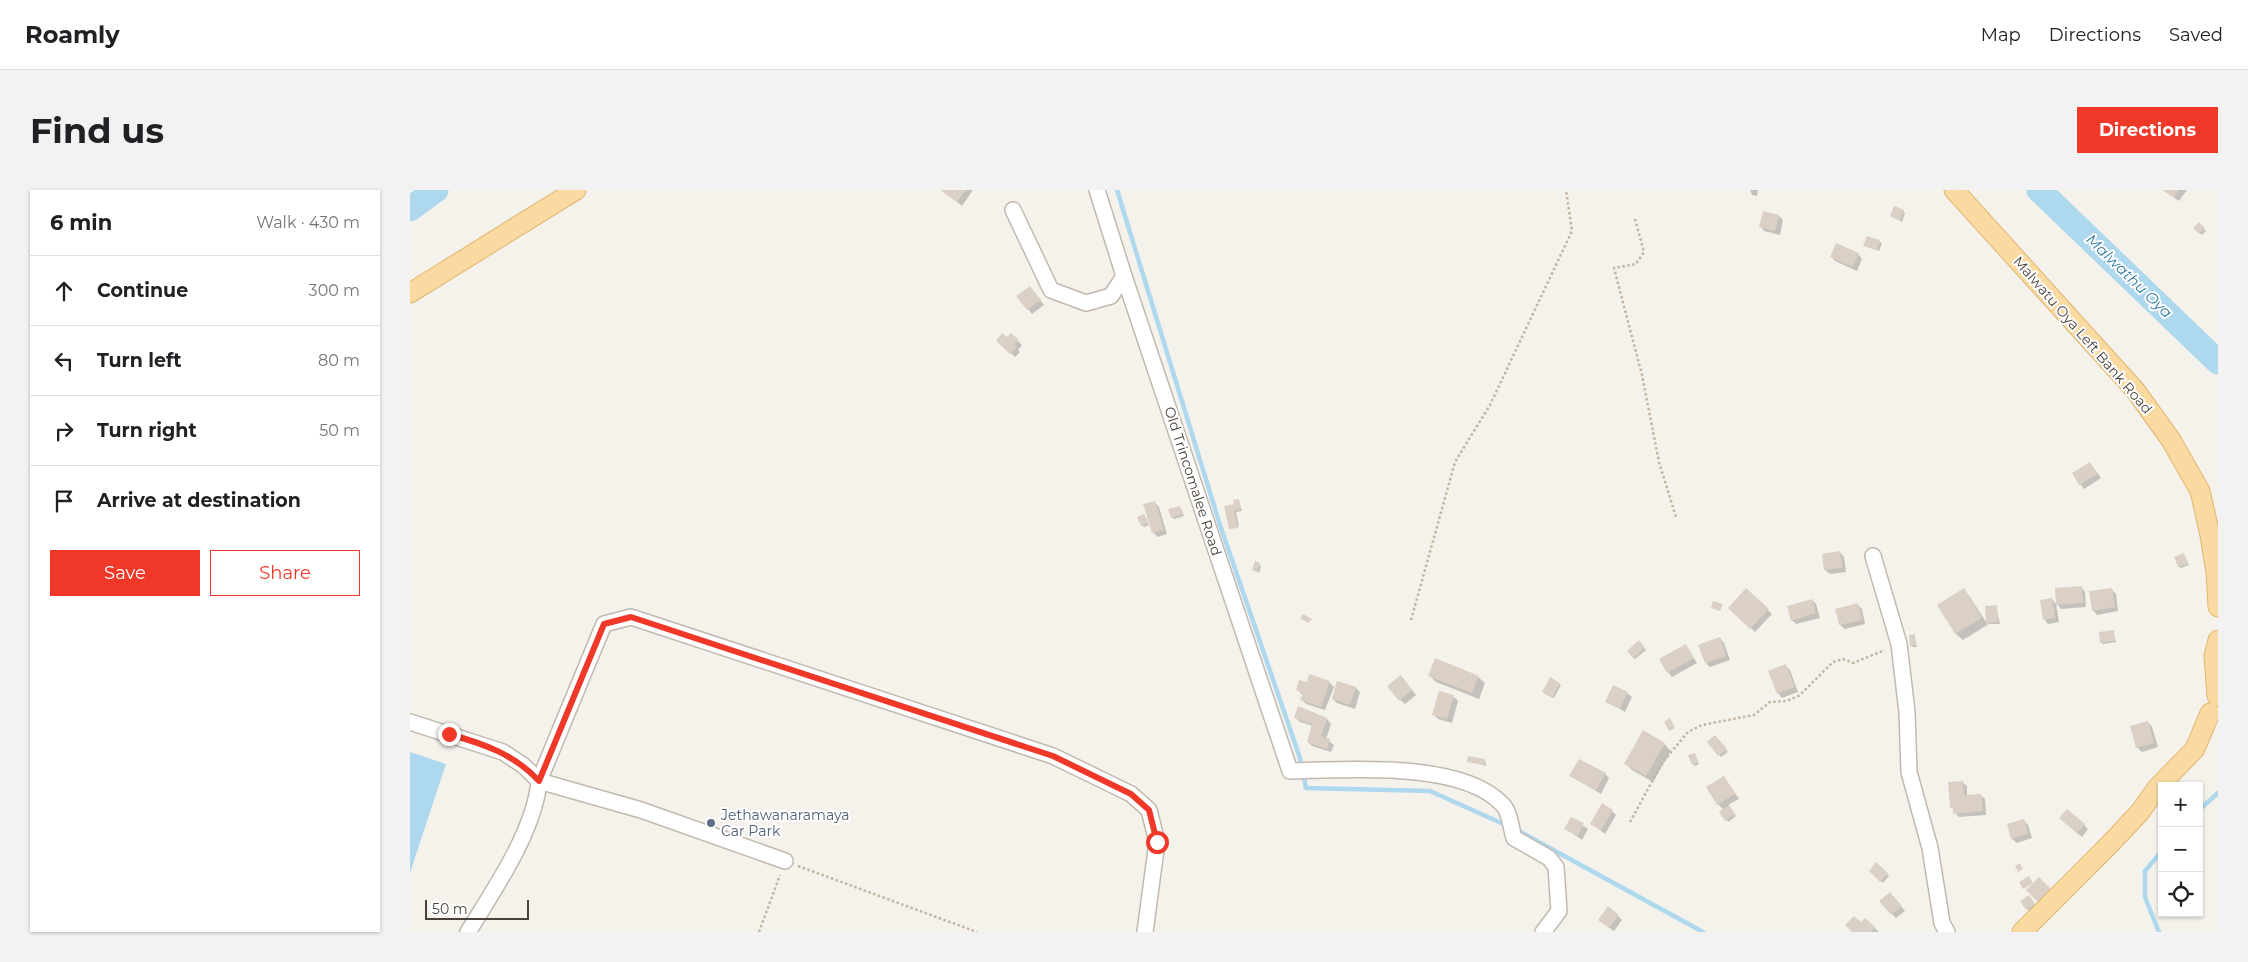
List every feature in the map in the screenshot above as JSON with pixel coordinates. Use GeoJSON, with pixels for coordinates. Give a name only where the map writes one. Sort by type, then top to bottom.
{"type":"FeatureCollection","features":[{"type":"Feature","properties":{"kind":"main road"},"geometry":{"type":"LineString","coordinates":[[410,293],[576,190]]}},
{"type":"Feature","properties":{"kind":"main road","name":"Malwatu Oya Left Bank Road"},"geometry":{"type":"LineString","coordinates":[[1954,190],[2136,390],[2171,440],[2200,491],[2216,572],[2218,607]]}},
{"type":"Feature","properties":{"kind":"main road"},"geometry":{"type":"LineString","coordinates":[[2198,745],[2216,708],[2214,656],[2218,640]]}},
{"type":"Feature","properties":{"kind":"main road"},"geometry":{"type":"LineString","coordinates":[[2022,932],[2111,843],[2140,812],[2157,788],[2198,745],[2218,734]]}},
{"type":"Feature","properties":{"kind":"street","name":"Old Trincomalee Road"},"geometry":{"type":"LineString","coordinates":[[1097,190],[1290,771],[1398,770],[1458,779],[1483,789],[1505,807],[1514,838],[1549,858],[1556,867],[1559,911],[1543,932]]}},
{"type":"Feature","properties":{"kind":"street"},"geometry":{"type":"LineString","coordinates":[[1013,210],[1051,290],[1086,303],[1111,296],[1124,276]]}},
{"type":"Feature","properties":{"kind":"street"},"geometry":{"type":"LineString","coordinates":[[1873,556],[1899,644],[1907,712],[1908,772],[1930,848],[1942,923],[1947,932]]}},
{"type":"Feature","properties":{"kind":"street"},"geometry":{"type":"LineString","coordinates":[[468,932],[521,839],[534,806],[539,781],[604,624],[631,617],[1053,756],[1131,794],[1149,810],[1157,842],[1145,932]]}},
{"type":"Feature","properties":{"kind":"street"},"geometry":{"type":"LineString","coordinates":[[410,722],[503,752],[524,766],[539,781],[641,810],[785,861]]}},
{"type":"Feature","properties":{"kind":"path"},"geometry":{"type":"LineString","coordinates":[[1411,620],[1455,462],[1490,405],[1572,231],[1566,190]]}},
{"type":"Feature","properties":{"kind":"path"},"geometry":{"type":"LineString","coordinates":[[1635,219],[1644,252],[1636,264],[1614,268],[1642,375],[1659,462],[1676,517]]}},
{"type":"Feature","properties":{"kind":"path"},"geometry":{"type":"LineString","coordinates":[[1630,822],[1662,763],[1688,732],[1702,725],[1754,715],[1770,702],[1787,701],[1800,695],[1833,662],[1843,659],[1853,663],[1899,644]]}},
{"type":"Feature","properties":{"kind":"path"},"geometry":{"type":"LineString","coordinates":[[759,932],[785,861],[977,932]]}},
{"type":"Feature","properties":{"kind":"water"},"geometry":{"type":"Polygon","coordinates":[[[410,752],[446,764],[410,873],[410,752]]]}},
{"type":"Feature","properties":{"kind":"building"},"geometry":{"type":"Polygon","coordinates":[[[940,190],[966,190],[957,202],[940,190]]]}},
{"type":"Feature","properties":{"kind":"building"},"geometry":{"type":"Polygon","coordinates":[[[2163,190],[2179,190],[2174,198],[2163,190]]]}},
{"type":"Feature","properties":{"kind":"building"},"geometry":{"type":"Polygon","coordinates":[[[1894,206],[1904,210],[1900,221],[1890,216],[1894,206]]]}},
{"type":"Feature","properties":{"kind":"building"},"geometry":{"type":"Polygon","coordinates":[[[1763,211],[1779,215],[1775,231],[1759,227],[1763,211]]]}},
{"type":"Feature","properties":{"kind":"building"},"geometry":{"type":"Polygon","coordinates":[[[2199,222],[2205,228],[2199,234],[2193,228],[2199,222]]]}},
{"type":"Feature","properties":{"kind":"building"},"geometry":{"type":"Polygon","coordinates":[[[1867,236],[1880,240],[1877,250],[1863,246],[1867,236]]]}},
{"type":"Feature","properties":{"kind":"building"},"geometry":{"type":"Polygon","coordinates":[[[1836,243],[1859,253],[1853,267],[1830,257],[1836,243]]]}},
{"type":"Feature","properties":{"kind":"building"},"geometry":{"type":"Polygon","coordinates":[[[1030,286],[1041,300],[1027,310],[1016,296],[1030,286]]]}},
{"type":"Feature","properties":{"kind":"building"},"geometry":{"type":"Polygon","coordinates":[[[1002,333],[1007,337],[1011,333],[1019,340],[1014,345],[1017,347],[1010,354],[996,341],[1002,333]]]}},
{"type":"Feature","properties":{"kind":"building"},"geometry":{"type":"Polygon","coordinates":[[[2090,462],[2097,474],[2079,485],[2072,473],[2090,462]]]}},
{"type":"Feature","properties":{"kind":"building"},"geometry":{"type":"Polygon","coordinates":[[[1239,499],[1241,509],[1234,511],[1238,528],[1229,529],[1224,506],[1234,504],[1233,500],[1239,499]]]}},
{"type":"Feature","properties":{"kind":"building"},"geometry":{"type":"Polygon","coordinates":[[[1155,501],[1164,530],[1152,533],[1143,504],[1155,501]]]}},
{"type":"Feature","properties":{"kind":"building"},"geometry":{"type":"Polygon","coordinates":[[[1180,506],[1183,514],[1171,518],[1168,509],[1180,506]]]}},
{"type":"Feature","properties":{"kind":"building"},"geometry":{"type":"Polygon","coordinates":[[[1144,514],[1148,523],[1141,526],[1137,517],[1144,514]]]}},
{"type":"Feature","properties":{"kind":"building"},"geometry":{"type":"Polygon","coordinates":[[[1840,551],[1843,568],[1824,570],[1822,554],[1840,551]]]}},
{"type":"Feature","properties":{"kind":"building"},"geometry":{"type":"Polygon","coordinates":[[[2184,553],[2188,564],[2178,567],[2174,557],[2184,553]]]}},
{"type":"Feature","properties":{"kind":"building"},"geometry":{"type":"Polygon","coordinates":[[[1255,561],[1260,563],[1257,572],[1252,570],[1255,561]]]}},
{"type":"Feature","properties":{"kind":"building"},"geometry":{"type":"Polygon","coordinates":[[[2082,586],[2083,603],[2056,605],[2055,588],[2082,586]]]}},
{"type":"Feature","properties":{"kind":"building"},"geometry":{"type":"Polygon","coordinates":[[[1746,588],[1769,609],[1750,629],[1728,608],[1746,588]]]}},
{"type":"Feature","properties":{"kind":"building"},"geometry":{"type":"Polygon","coordinates":[[[1964,588],[1982,618],[1955,634],[1937,605],[1964,588]]]}},
{"type":"Feature","properties":{"kind":"building"},"geometry":{"type":"Polygon","coordinates":[[[2112,588],[2115,607],[2092,611],[2089,591],[2112,588]]]}},
{"type":"Feature","properties":{"kind":"building"},"geometry":{"type":"Polygon","coordinates":[[[2052,598],[2055,618],[2043,620],[2040,600],[2052,598]]]}},
{"type":"Feature","properties":{"kind":"building"},"geometry":{"type":"Polygon","coordinates":[[[1812,599],[1816,613],[1791,621],[1787,606],[1812,599]]]}},
{"type":"Feature","properties":{"kind":"building"},"geometry":{"type":"Polygon","coordinates":[[[1713,601],[1723,604],[1720,611],[1711,608],[1713,601]]]}},
{"type":"Feature","properties":{"kind":"building"},"geometry":{"type":"Polygon","coordinates":[[[1858,603],[1862,620],[1839,625],[1835,609],[1858,603]]]}},
{"type":"Feature","properties":{"kind":"building"},"geometry":{"type":"Polygon","coordinates":[[[1997,605],[1998,622],[1986,623],[1985,606],[1997,605]]]}},
{"type":"Feature","properties":{"kind":"building"},"geometry":{"type":"Polygon","coordinates":[[[1303,614],[1312,619],[1308,623],[1300,618],[1303,614]]]}},
{"type":"Feature","properties":{"kind":"building"},"geometry":{"type":"Polygon","coordinates":[[[2114,630],[2115,641],[2100,643],[2099,632],[2114,630]]]}},
{"type":"Feature","properties":{"kind":"building"},"geometry":{"type":"Polygon","coordinates":[[[1915,634],[1916,645],[1910,646],[1909,635],[1915,634]]]}},
{"type":"Feature","properties":{"kind":"building"},"geometry":{"type":"Polygon","coordinates":[[[1720,637],[1726,656],[1705,663],[1698,645],[1720,637]]]}},
{"type":"Feature","properties":{"kind":"building"},"geometry":{"type":"Polygon","coordinates":[[[1639,640],[1645,648],[1633,658],[1627,651],[1639,640]]]}},
{"type":"Feature","properties":{"kind":"building"},"geometry":{"type":"Polygon","coordinates":[[[1686,644],[1694,658],[1667,673],[1659,659],[1686,644]]]}},
{"type":"Feature","properties":{"kind":"building"},"geometry":{"type":"Polygon","coordinates":[[[1435,658],[1479,676],[1472,693],[1428,676],[1435,658]]]}},
{"type":"Feature","properties":{"kind":"building"},"geometry":{"type":"Polygon","coordinates":[[[1786,664],[1795,687],[1777,694],[1768,671],[1786,664]]]}},
{"type":"Feature","properties":{"kind":"building"},"geometry":{"type":"Polygon","coordinates":[[[1309,674],[1330,681],[1321,707],[1300,700],[1303,693],[1296,690],[1299,680],[1307,682],[1309,674]]]}},
{"type":"Feature","properties":{"kind":"building"},"geometry":{"type":"Polygon","coordinates":[[[1401,675],[1412,690],[1399,701],[1387,686],[1401,675]]]}},
{"type":"Feature","properties":{"kind":"building"},"geometry":{"type":"Polygon","coordinates":[[[1550,677],[1560,683],[1552,698],[1542,692],[1550,677]]]}},
{"type":"Feature","properties":{"kind":"building"},"geometry":{"type":"Polygon","coordinates":[[[1337,681],[1356,687],[1350,705],[1332,699],[1337,681]]]}},
{"type":"Feature","properties":{"kind":"building"},"geometry":{"type":"Polygon","coordinates":[[[1613,685],[1628,692],[1620,709],[1605,702],[1613,685]]]}},
{"type":"Feature","properties":{"kind":"building"},"geometry":{"type":"Polygon","coordinates":[[[1439,691],[1454,695],[1447,719],[1432,715],[1439,691]]]}},
{"type":"Feature","properties":{"kind":"building"},"geometry":{"type":"Polygon","coordinates":[[[1298,706],[1327,718],[1321,736],[1330,739],[1327,749],[1307,742],[1312,724],[1294,718],[1298,706]]]}},
{"type":"Feature","properties":{"kind":"building"},"geometry":{"type":"Polygon","coordinates":[[[1670,718],[1675,728],[1669,731],[1664,722],[1670,718]]]}},
{"type":"Feature","properties":{"kind":"building"},"geometry":{"type":"Polygon","coordinates":[[[2148,721],[2154,743],[2136,748],[2130,726],[2148,721]]]}},
{"type":"Feature","properties":{"kind":"building"},"geometry":{"type":"Polygon","coordinates":[[[1643,730],[1665,743],[1646,776],[1624,764],[1643,730]]]}},
{"type":"Feature","properties":{"kind":"building"},"geometry":{"type":"Polygon","coordinates":[[[1715,735],[1727,749],[1718,756],[1707,742],[1715,735]]]}},
{"type":"Feature","properties":{"kind":"building"},"geometry":{"type":"Polygon","coordinates":[[[1695,753],[1698,763],[1692,765],[1688,755],[1695,753]]]}},
{"type":"Feature","properties":{"kind":"building"},"geometry":{"type":"Polygon","coordinates":[[[1468,756],[1485,759],[1484,765],[1467,762],[1468,756]]]}},
{"type":"Feature","properties":{"kind":"building"},"geometry":{"type":"Polygon","coordinates":[[[1579,759],[1606,773],[1596,790],[1569,776],[1579,759]]]}},
{"type":"Feature","properties":{"kind":"building"},"geometry":{"type":"Polygon","coordinates":[[[1724,776],[1735,794],[1717,805],[1706,787],[1724,776]]]}},
{"type":"Feature","properties":{"kind":"building"},"geometry":{"type":"Polygon","coordinates":[[[1963,781],[1964,795],[1981,794],[1983,811],[1953,814],[1953,808],[1950,808],[1948,782],[1963,781]]]}},
{"type":"Feature","properties":{"kind":"building"},"geometry":{"type":"Polygon","coordinates":[[[1602,803],[1613,810],[1601,830],[1590,824],[1602,803]]]}},
{"type":"Feature","properties":{"kind":"building"},"geometry":{"type":"Polygon","coordinates":[[[1729,805],[1735,814],[1725,821],[1719,812],[1729,805]]]}},
{"type":"Feature","properties":{"kind":"building"},"geometry":{"type":"Polygon","coordinates":[[[2067,809],[2085,824],[2077,833],[2059,818],[2067,809]]]}},
{"type":"Feature","properties":{"kind":"building"},"geometry":{"type":"Polygon","coordinates":[[[1571,817],[1584,823],[1578,836],[1564,829],[1571,817]]]}},
{"type":"Feature","properties":{"kind":"building"},"geometry":{"type":"Polygon","coordinates":[[[2024,819],[2028,834],[2011,839],[2007,824],[2024,819]]]}},
{"type":"Feature","properties":{"kind":"building"},"geometry":{"type":"Polygon","coordinates":[[[1876,862],[1888,873],[1880,882],[1869,871],[1876,862]]]}},
{"type":"Feature","properties":{"kind":"building"},"geometry":{"type":"Polygon","coordinates":[[[2020,863],[2023,869],[2018,872],[2015,866],[2020,863]]]}},
{"type":"Feature","properties":{"kind":"building"},"geometry":{"type":"Polygon","coordinates":[[[2029,876],[2033,883],[2023,889],[2019,882],[2029,876]]]}},
{"type":"Feature","properties":{"kind":"building"},"geometry":{"type":"Polygon","coordinates":[[[2039,877],[2052,890],[2039,903],[2026,890],[2039,877]]]}},
{"type":"Feature","properties":{"kind":"building"},"geometry":{"type":"Polygon","coordinates":[[[1890,892],[1902,906],[1891,915],[1879,901],[1890,892]]]}},
{"type":"Feature","properties":{"kind":"building"},"geometry":{"type":"Polygon","coordinates":[[[2029,895],[2035,904],[2026,910],[2020,901],[2029,895]]]}},
{"type":"Feature","properties":{"kind":"building"},"geometry":{"type":"Polygon","coordinates":[[[1608,906],[1619,915],[1609,928],[1598,920],[1608,906]]]}},
{"type":"Feature","properties":{"kind":"building"},"geometry":{"type":"Polygon","coordinates":[[[1854,916],[1861,922],[1865,918],[1875,927],[1871,932],[1852,932],[1845,925],[1854,916]]]}},
{"type":"Feature","properties":{"kind":"waterway","name":"Malwathu Oya"},"geometry":{"type":"LineString","coordinates":[[410,209],[436,190]]}},
{"type":"Feature","properties":{"kind":"waterway"},"geometry":{"type":"LineString","coordinates":[[1117,190],[1220,525],[1300,758],[1306,788],[1430,791],[1508,826]]}},
{"type":"Feature","properties":{"kind":"waterway","name":"Malwathu Oya"},"geometry":{"type":"LineString","coordinates":[[2039,190],[2218,362]]}},
{"type":"Feature","properties":{"kind":"waterway"},"geometry":{"type":"LineString","coordinates":[[2203,806],[2218,793]]}},
{"type":"Feature","properties":{"kind":"waterway"},"geometry":{"type":"LineString","coordinates":[[1515,829],[1703,932]]}},
{"type":"Feature","properties":{"kind":"waterway"},"geometry":{"type":"LineString","coordinates":[[2158,856],[2145,871],[2145,897],[2159,932]]}},
{"type":"Feature","properties":{"kind":"place","name":"Jethawanaramaya Car Park"},"geometry":{"type":"Point","coordinates":[711,823]}},
{"type":"Feature","properties":{"kind":"route"},"geometry":{"type":"LineString","coordinates":[[449,734],[485,745],[515,758],[539,781],[604,624],[631,617],[1053,756],[1131,794],[1149,810],[1157,842]]}}]}
